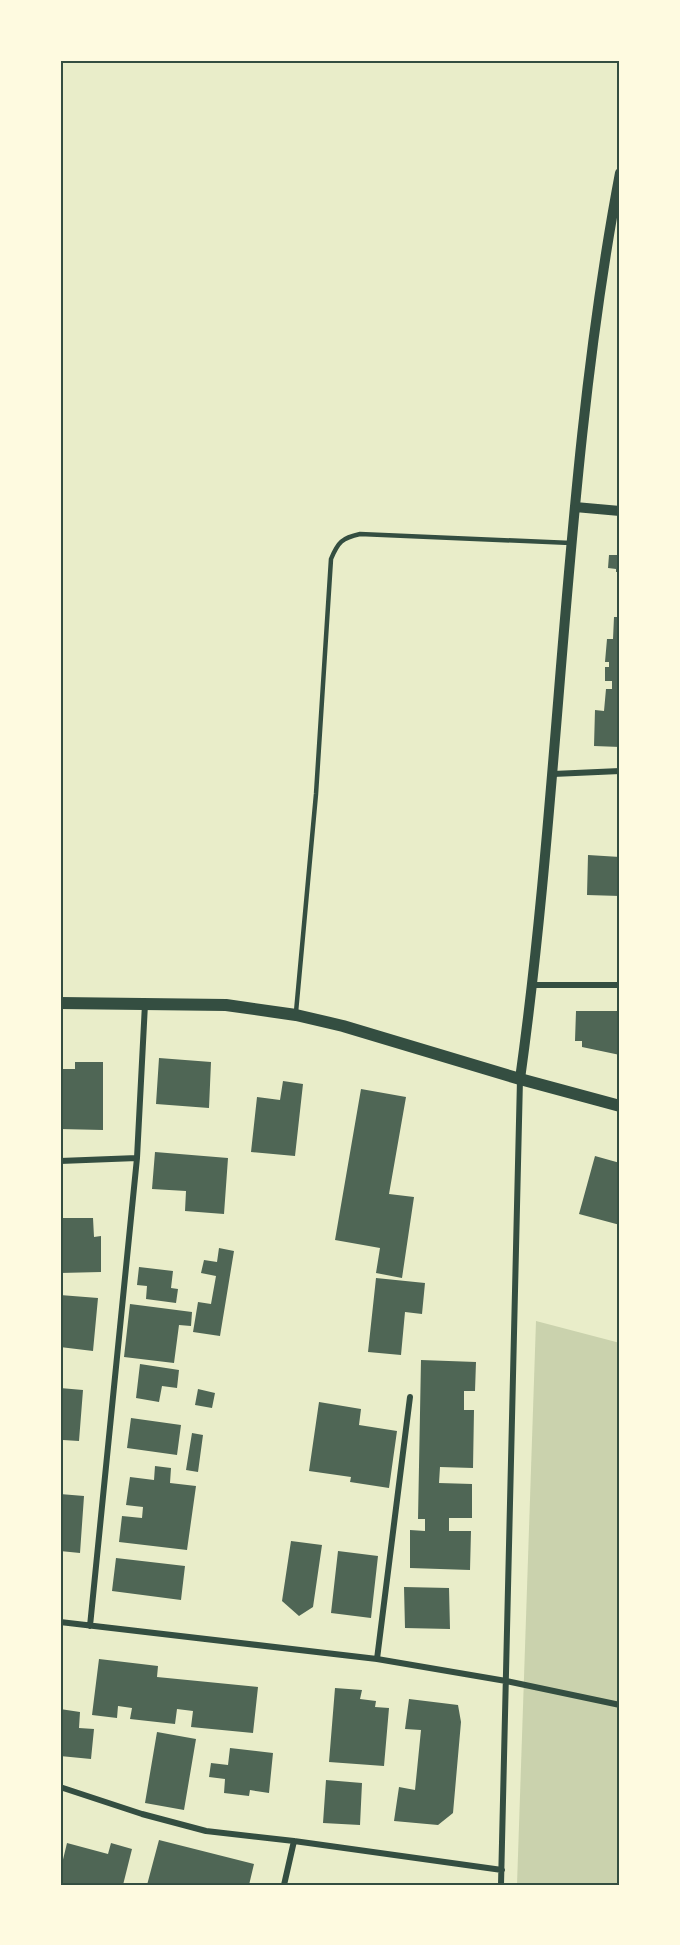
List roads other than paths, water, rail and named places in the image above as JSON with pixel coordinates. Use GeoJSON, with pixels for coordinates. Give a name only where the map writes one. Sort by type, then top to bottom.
{"type":"FeatureCollection","features":[{"type":"Feature","properties":{"kind":"main road"},"geometry":{"type":"LineString","coordinates":[[60,1003],[226,1005],[296,1015],[343,1026],[520,1079],[620,1106]]}},
{"type":"Feature","properties":{"kind":"street"},"geometry":{"type":"LineString","coordinates":[[501,1885],[520,1079],[533,985],[553,774],[571,543],[591,353],[616,212],[620,173]]}},
{"type":"Feature","properties":{"kind":"street"},"geometry":{"type":"LineString","coordinates":[[575,507],[620,512]]}},
{"type":"Feature","properties":{"kind":"street"},"geometry":{"type":"LineString","coordinates":[[553,774],[620,771]]}},
{"type":"Feature","properties":{"kind":"street"},"geometry":{"type":"LineString","coordinates":[[533,985],[620,984]]}},
{"type":"Feature","properties":{"kind":"street"},"geometry":{"type":"LineString","coordinates":[[90,1626],[137,1158],[146,1004]]}},
{"type":"Feature","properties":{"kind":"street"},"geometry":{"type":"LineString","coordinates":[[60,1161],[137,1158]]}},
{"type":"Feature","properties":{"kind":"street"},"geometry":{"type":"LineString","coordinates":[[377,1659],[410,1397]]}},
{"type":"Feature","properties":{"kind":"street"},"geometry":{"type":"LineString","coordinates":[[60,1622],[377,1659],[506,1681],[620,1706]]}},
{"type":"Feature","properties":{"kind":"street"},"geometry":{"type":"LineString","coordinates":[[60,1787],[142,1814],[207,1831],[502,1870]]}},
{"type":"Feature","properties":{"kind":"street"},"geometry":{"type":"LineString","coordinates":[[284,1885],[294,1841]]}},
{"type":"Feature","properties":{"kind":"lane"},"geometry":{"type":"LineString","coordinates":[[296,1015],[316,794],[331,559],[336,546],[346,537],[360,534],[571,543]]}}]}
